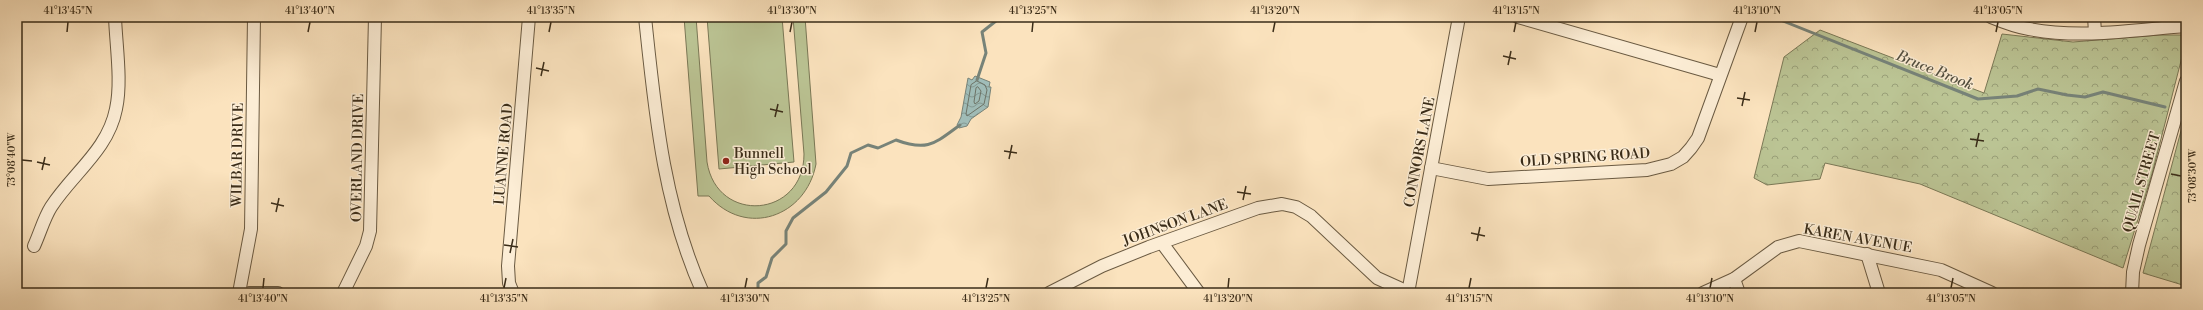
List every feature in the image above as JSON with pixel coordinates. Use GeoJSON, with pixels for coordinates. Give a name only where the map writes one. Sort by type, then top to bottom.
{"type":"FeatureCollection","features":[{"type":"Feature","properties":{"kind":"street"},"geometry":{"type":"LineString","coordinates":[[34,246],[51,207],[100,147],[111,127],[117,108],[118,88],[115,17]]}},
{"type":"Feature","properties":{"kind":"street","name":"WILBAR DRIVE"},"geometry":{"type":"LineString","coordinates":[[239,293],[250,229],[254,17]]}},
{"type":"Feature","properties":{"kind":"street","name":"OVERLAND DRIVE"},"geometry":{"type":"LineString","coordinates":[[343,293],[366,246],[370,231],[375,17]]}},
{"type":"Feature","properties":{"kind":"street","name":"LUANNE ROAD"},"geometry":{"type":"LineString","coordinates":[[513,293],[509,283],[508,266],[529,17]]}},
{"type":"Feature","properties":{"kind":"street"},"geometry":{"type":"LineString","coordinates":[[645,17],[663,165],[675,213],[703,293]]}},
{"type":"Feature","properties":{"kind":"street","name":"CONNORS LANE"},"geometry":{"type":"LineString","coordinates":[[1408,292],[1459,17]]}},
{"type":"Feature","properties":{"kind":"street"},"geometry":{"type":"LineString","coordinates":[[1518,17],[1720,75]]}},
{"type":"Feature","properties":{"kind":"street","name":"OLD SPRING ROAD"},"geometry":{"type":"LineString","coordinates":[[1431,168],[1488,178],[1647,170],[1671,164],[1683,157],[1698,138],[1742,17]]}},
{"type":"Feature","properties":{"kind":"street"},"geometry":{"type":"LineString","coordinates":[[2094,17],[2095,32]]}},
{"type":"Feature","properties":{"kind":"street"},"geometry":{"type":"LineString","coordinates":[[1993,18],[2028,29],[2051,33],[2095,32],[2186,26]]}},
{"type":"Feature","properties":{"kind":"street","name":"QUAIL STREET"},"geometry":{"type":"LineString","coordinates":[[2132,293],[2133,272],[2139,245],[2186,81]]}},
{"type":"Feature","properties":{"kind":"street","name":"JOHNSON LANE"},"geometry":{"type":"LineString","coordinates":[[1049,293],[1102,266],[1258,208],[1274,204],[1290,205],[1302,210],[1319,223],[1376,278],[1408,292]]}},
{"type":"Feature","properties":{"kind":"street","name":"KAREN AVENUE"},"geometry":{"type":"LineString","coordinates":[[1703,293],[1734,279],[1778,247],[1788,243],[1811,242],[1941,270],[1992,293]]}},
{"type":"Feature","properties":{"kind":"street"},"geometry":{"type":"LineString","coordinates":[[1162,243],[1199,293]]}},
{"type":"Feature","properties":{"kind":"street"},"geometry":{"type":"LineString","coordinates":[[1867,254],[1879,293]]}},
{"type":"Feature","properties":{"kind":"street"},"geometry":{"type":"LineString","coordinates":[[1734,279],[1739,293]]}},
{"type":"Feature","properties":{"kind":"street"},"geometry":{"type":"LineString","coordinates":[[249,293],[278,293]]}},
{"type":"Feature","properties":{"kind":"green space"},"geometry":{"type":"Polygon","coordinates":[[[684,17],[696,17],[707,162],[714,182],[726,196],[742,204],[759,206],[776,201],[790,191],[800,175],[804,154],[793,17],[805,17],[816,164],[810,182],[800,197],[788,208],[773,216],[756,218],[740,216],[724,209],[709,196],[698,196],[684,17]]]}},
{"type":"Feature","properties":{"kind":"green space"},"geometry":{"type":"Polygon","coordinates":[[[707,17],[782,17],[794,162],[719,169],[707,17]]]}},
{"type":"Feature","properties":{"kind":"green space"},"geometry":{"type":"Polygon","coordinates":[[[1820,30],[1984,93],[2002,34],[2073,42],[2159,35],[2186,35],[2186,52],[2182,57],[2152,174],[2123,268],[1920,184],[1825,163],[1820,179],[1767,185],[1754,178],[1784,57],[1820,30]]]}},
{"type":"Feature","properties":{"kind":"green space"},"geometry":{"type":"Polygon","coordinates":[[[2186,112],[2186,286],[2143,273],[2186,112]]]}},
{"type":"Feature","properties":{"kind":"water"},"geometry":{"type":"Polygon","coordinates":[[[975,76],[990,82],[989,87],[991,87],[988,107],[971,119],[967,126],[959,128],[957,125],[961,117],[968,78],[972,80],[975,76]]]}},
{"type":"Feature","properties":{"kind":"waterway","name":"Bruce Brook"},"geometry":{"type":"LineString","coordinates":[[977,80],[986,53],[982,32],[1001,17]]}},
{"type":"Feature","properties":{"kind":"waterway","name":"Bruce Brook"},"geometry":{"type":"LineString","coordinates":[[1773,17],[1978,99],[2017,96],[2038,89],[2085,97],[2103,92],[2165,107]]}},
{"type":"Feature","properties":{"kind":"waterway","name":"Bruce Brook"},"geometry":{"type":"LineString","coordinates":[[758,293],[758,283],[766,277],[772,258],[786,244],[786,231],[793,218],[826,192],[847,166],[851,153],[868,145],[878,148],[896,140],[907,144],[931,144],[944,137],[960,125]]}},
{"type":"Feature","properties":{"kind":"place","name":"Bunnell High School"},"geometry":{"type":"Point","coordinates":[726,161]}}]}
